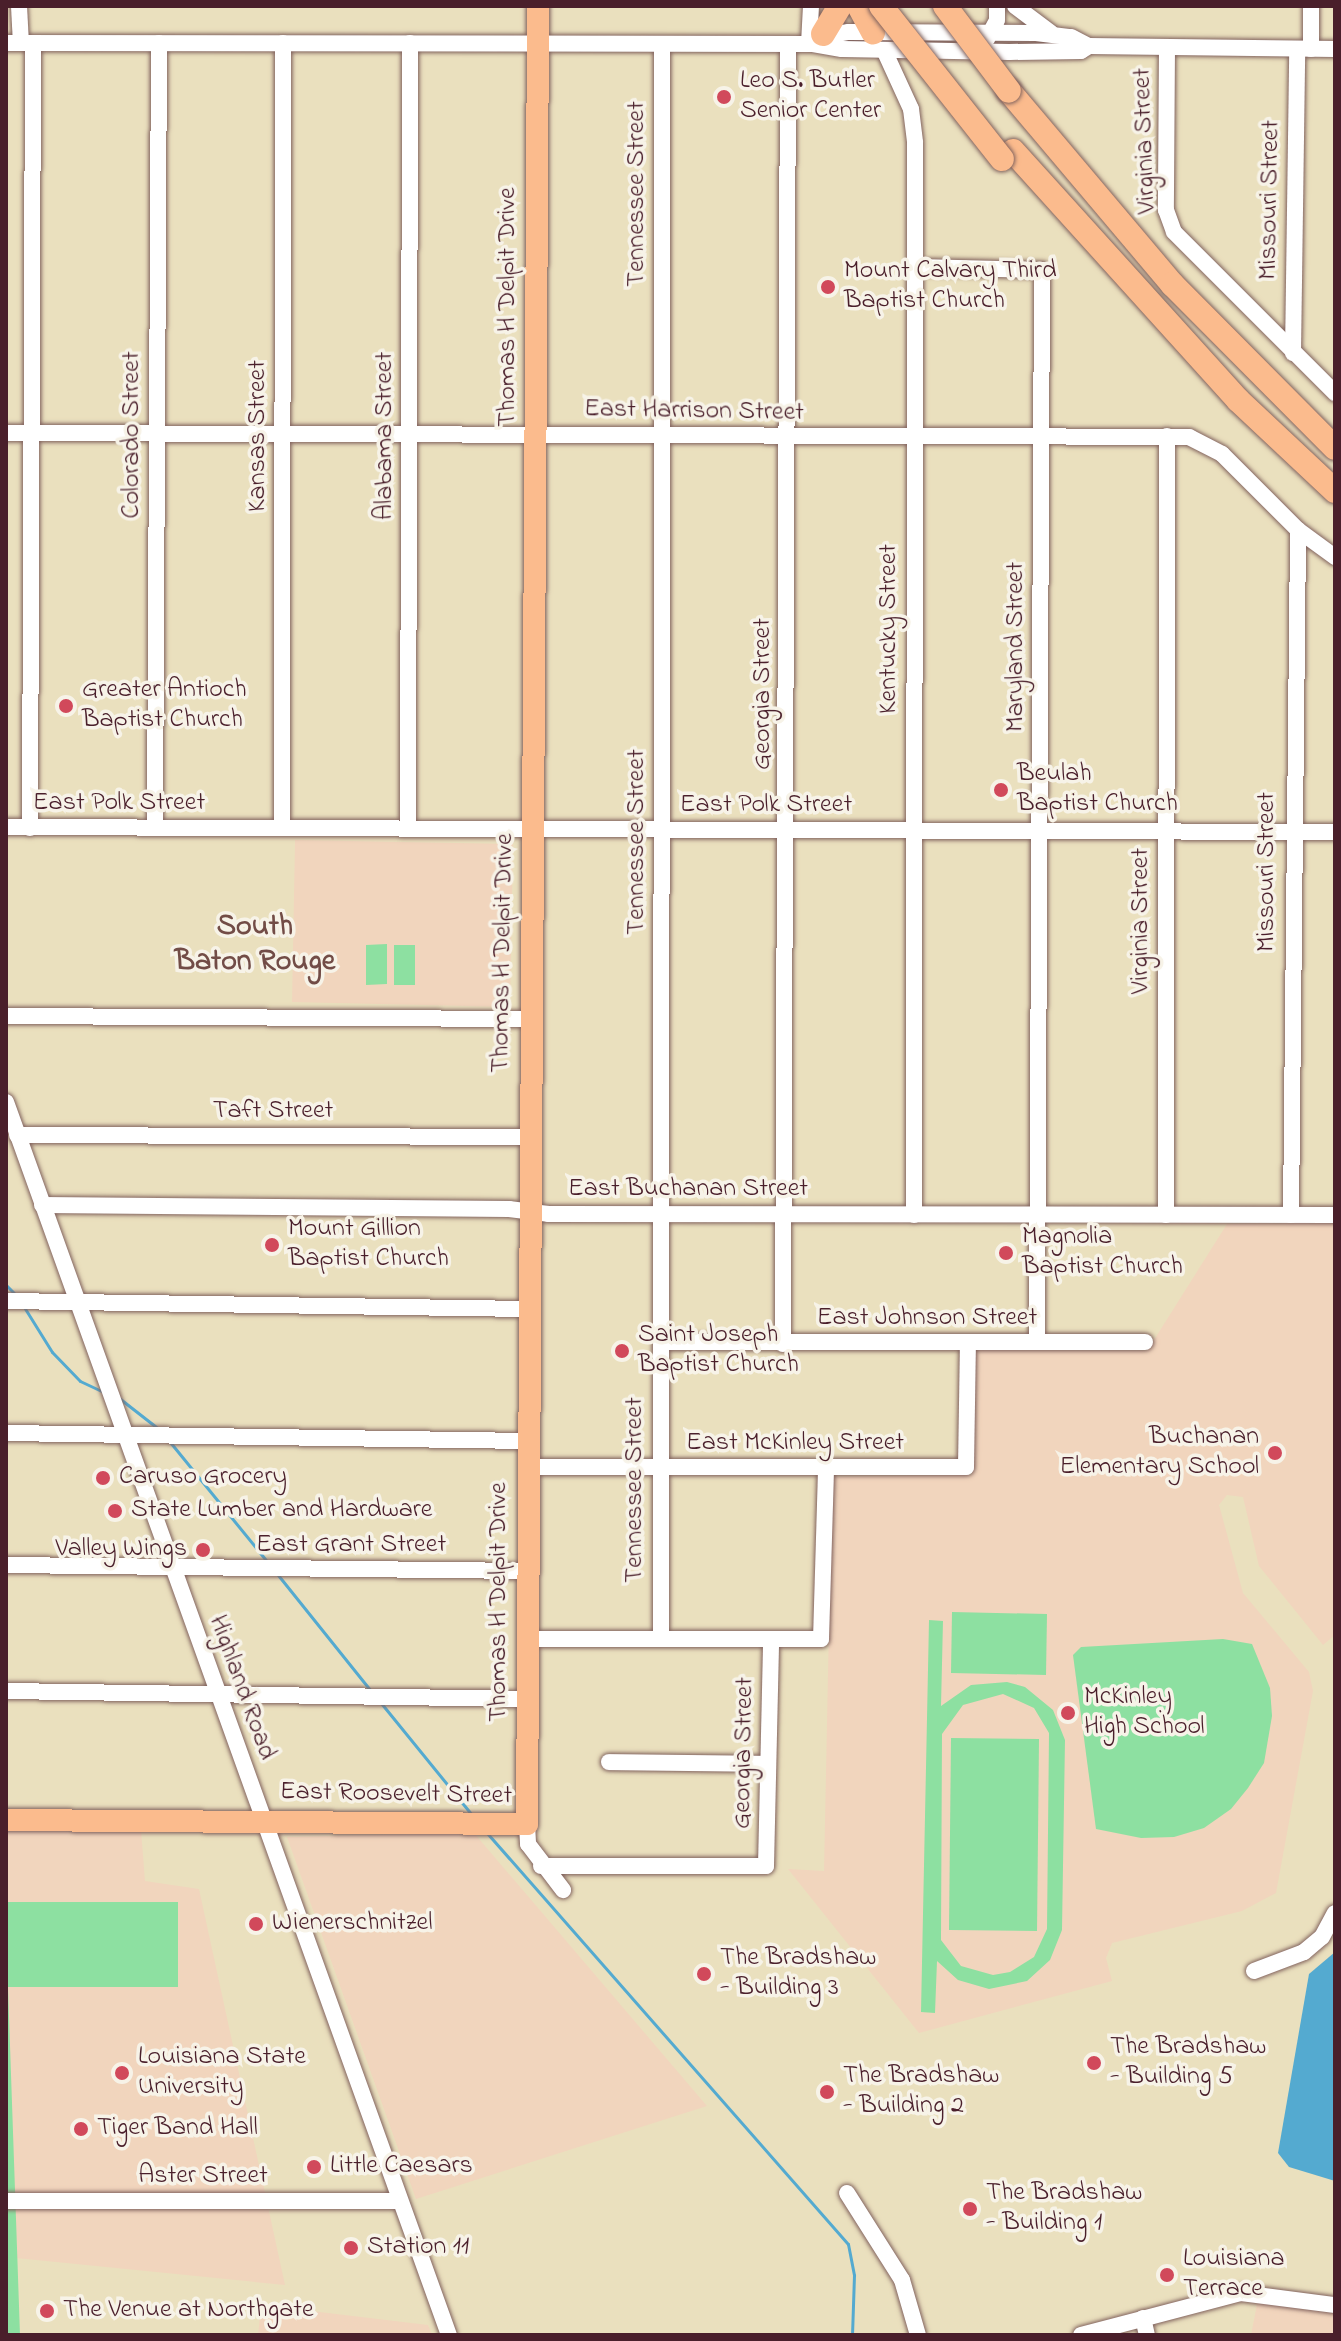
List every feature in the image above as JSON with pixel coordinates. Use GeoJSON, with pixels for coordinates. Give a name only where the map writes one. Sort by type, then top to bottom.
{"type":"FeatureCollection","features":[{"type":"Feature","properties":{"kind":"highway"},"geometry":{"type":"LineString","coordinates":[[815,40],[840,6]]}},
{"type":"Feature","properties":{"kind":"highway"},"geometry":{"type":"LineString","coordinates":[[859,6],[879,41]]}},
{"type":"Feature","properties":{"kind":"highway"},"geometry":{"type":"LineString","coordinates":[[881,6],[1078,244],[1104,256],[1238,400],[1335,491]]}},
{"type":"Feature","properties":{"kind":"highway"},"geometry":{"type":"LineString","coordinates":[[902,6],[1007,155]]}},
{"type":"Feature","properties":{"kind":"highway"},"geometry":{"type":"LineString","coordinates":[[945,6],[1039,129],[1200,315],[1335,447]]}},
{"type":"Feature","properties":{"kind":"highway"},"geometry":{"type":"LineString","coordinates":[[965,6],[1009,91]]}},
{"type":"Feature","properties":{"kind":"main road","name":"Thomas H Delpit Drive"},"geometry":{"type":"LineString","coordinates":[[518,1824],[528,1639],[529,1019],[537,434],[538,6]]}},
{"type":"Feature","properties":{"kind":"main road","name":"East Roosevelt Street"},"geometry":{"type":"LineString","coordinates":[[6,1820],[518,1824]]}},
{"type":"Feature","properties":{"kind":"street"},"geometry":{"type":"LineString","coordinates":[[19,6],[30,433],[30,828]]}},
{"type":"Feature","properties":{"kind":"street"},"geometry":{"type":"LineString","coordinates":[[811,6],[815,40]]}},
{"type":"Feature","properties":{"kind":"street"},"geometry":{"type":"LineString","coordinates":[[975,52],[993,32],[997,6]]}},
{"type":"Feature","properties":{"kind":"street"},"geometry":{"type":"LineString","coordinates":[[1015,6],[1052,34]]}},
{"type":"Feature","properties":{"kind":"street","name":"Missouri Street"},"geometry":{"type":"LineString","coordinates":[[1293,353],[1304,49],[1311,6]]}},
{"type":"Feature","properties":{"kind":"street"},"geometry":{"type":"LineString","coordinates":[[20,43],[788,44],[815,40],[879,41],[993,32],[1052,34],[1089,46],[1335,49]]}},
{"type":"Feature","properties":{"kind":"street"},"geometry":{"type":"LineString","coordinates":[[879,41],[975,52],[1081,51],[1089,46]]}},
{"type":"Feature","properties":{"kind":"street","name":"Kentucky Street"},"geometry":{"type":"LineString","coordinates":[[879,41],[914,119],[914,1215]]}},
{"type":"Feature","properties":{"kind":"street","name":"Colorado Street"},"geometry":{"type":"LineString","coordinates":[[155,828],[159,43]]}},
{"type":"Feature","properties":{"kind":"street","name":"Kansas Street"},"geometry":{"type":"LineString","coordinates":[[282,828],[283,43]]}},
{"type":"Feature","properties":{"kind":"street","name":"Alabama Street"},"geometry":{"type":"LineString","coordinates":[[408,829],[410,43]]}},
{"type":"Feature","properties":{"kind":"street","name":"Georgia Street"},"geometry":{"type":"LineString","coordinates":[[783,1344],[787,1215],[788,44]]}},
{"type":"Feature","properties":{"kind":"street","name":"Tennessee Street"},"geometry":{"type":"LineString","coordinates":[[661,1639],[662,45]]}},
{"type":"Feature","properties":{"kind":"street","name":"Virginia Street"},"geometry":{"type":"LineString","coordinates":[[1167,48],[1166,210],[1174,232],[1293,353]]}},
{"type":"Feature","properties":{"kind":"street","name":"Maryland Street"},"geometry":{"type":"LineString","coordinates":[[915,267],[1042,270],[1037,1342]]}},
{"type":"Feature","properties":{"kind":"street"},"geometry":{"type":"LineString","coordinates":[[1293,353],[1335,393]]}},
{"type":"Feature","properties":{"kind":"street","name":"East Harrison Street"},"geometry":{"type":"LineString","coordinates":[[6,433],[788,438],[1167,436],[1210,444],[1298,530],[1335,557]]}},
{"type":"Feature","properties":{"kind":"street","name":"Virginia Street"},"geometry":{"type":"LineString","coordinates":[[1166,1215],[1167,436]]}},
{"type":"Feature","properties":{"kind":"street","name":"Missouri Street"},"geometry":{"type":"LineString","coordinates":[[1291,1215],[1292,831],[1298,530]]}},
{"type":"Feature","properties":{"kind":"street","name":"East Polk Street"},"geometry":{"type":"LineString","coordinates":[[6,827],[1335,832]]}},
{"type":"Feature","properties":{"kind":"street"},"geometry":{"type":"LineString","coordinates":[[6,1016],[529,1019]]}},
{"type":"Feature","properties":{"kind":"street","name":"Highland Road"},"geometry":{"type":"LineString","coordinates":[[6,1102],[449,2335]]}},
{"type":"Feature","properties":{"kind":"street","name":"Taft Street"},"geometry":{"type":"LineString","coordinates":[[17,1135],[529,1137]]}},
{"type":"Feature","properties":{"kind":"street","name":"East Buchanan Street"},"geometry":{"type":"LineString","coordinates":[[42,1205],[787,1215],[1335,1215]]}},
{"type":"Feature","properties":{"kind":"street"},"geometry":{"type":"LineString","coordinates":[[6,1301],[528,1309]]}},
{"type":"Feature","properties":{"kind":"street","name":"East Johnson Street"},"geometry":{"type":"LineString","coordinates":[[661,1342],[1145,1342]]}},
{"type":"Feature","properties":{"kind":"street","name":"East McKinley Street"},"geometry":{"type":"LineString","coordinates":[[528,1467],[966,1467],[968,1343]]}},
{"type":"Feature","properties":{"kind":"street"},"geometry":{"type":"LineString","coordinates":[[6,1433],[123,1429],[148,1438],[528,1441]]}},
{"type":"Feature","properties":{"kind":"street"},"geometry":{"type":"LineString","coordinates":[[528,1639],[821,1639],[826,1469]]}},
{"type":"Feature","properties":{"kind":"street","name":"East Grant Street"},"geometry":{"type":"LineString","coordinates":[[6,1565],[292,1571],[528,1571]]}},
{"type":"Feature","properties":{"kind":"street","name":"Georgia Street"},"geometry":{"type":"LineString","coordinates":[[541,1866],[766,1866],[771,1640]]}},
{"type":"Feature","properties":{"kind":"street"},"geometry":{"type":"LineString","coordinates":[[6,1691],[527,1699]]}},
{"type":"Feature","properties":{"kind":"street"},"geometry":{"type":"LineString","coordinates":[[609,1762],[768,1764]]}},
{"type":"Feature","properties":{"kind":"street","name":"Thomas H Delpit Drive"},"geometry":{"type":"LineString","coordinates":[[518,1824],[541,1866],[563,1890]]}},
{"type":"Feature","properties":{"kind":"street"},"geometry":{"type":"LineString","coordinates":[[1254,1971],[1304,1952],[1322,1937],[1335,1913]]}},
{"type":"Feature","properties":{"kind":"street"},"geometry":{"type":"LineString","coordinates":[[847,2193],[902,2280],[918,2335]]}},
{"type":"Feature","properties":{"kind":"street","name":"Aster Street"},"geometry":{"type":"LineString","coordinates":[[6,2201],[400,2201]]}},
{"type":"Feature","properties":{"kind":"street"},"geometry":{"type":"LineString","coordinates":[[1081,2335],[1145,2327],[1241,2293],[1335,2305]]}},
{"type":"Feature","properties":{"kind":"shaded area"},"geometry":{"type":"Polygon","coordinates":[[[295,840],[513,844],[510,1007],[292,1002],[295,840]]]}},
{"type":"Feature","properties":{"kind":"shaded area","name":"McKinley High School"},"geometry":{"type":"Polygon","coordinates":[[[1335,1223],[1335,1635],[1323,1645],[1259,1566],[1243,1497],[1227,1495],[1219,1505],[1243,1593],[1309,1672],[1313,1691],[1276,1893],[1242,1911],[1112,1943],[1106,1958],[1112,1981],[919,2033],[788,1869],[824,1871],[832,1477],[972,1475],[974,1350],[1147,1351],[1227,1224],[1335,1223]]]}},
{"type":"Feature","properties":{"kind":"shaded area","name":"Louisiana State University"},"geometry":{"type":"Polygon","coordinates":[[[141,1830],[145,1881],[199,1889],[285,2285],[6,2257],[6,1831],[141,1830]]]}},
{"type":"Feature","properties":{"kind":"shaded area"},"geometry":{"type":"Polygon","coordinates":[[[474,1833],[707,2106],[416,2199],[287,1837],[474,1833]]]}},
{"type":"Feature","properties":{"kind":"shaded area"},"geometry":{"type":"Polygon","coordinates":[[[1258,2299],[1335,2311],[1335,2335],[1251,2335],[1258,2299]]]}},
{"type":"Feature","properties":{"kind":"shaded area"},"geometry":{"type":"Polygon","coordinates":[[[261,2305],[428,2325],[432,2335],[258,2335],[261,2305]]]}},
{"type":"Feature","properties":{"kind":"green space"},"geometry":{"type":"Polygon","coordinates":[[[387,944],[387,984],[366,985],[366,945],[387,944]]]}},
{"type":"Feature","properties":{"kind":"green space"},"geometry":{"type":"Polygon","coordinates":[[[394,945],[415,945],[415,985],[394,985],[394,945]]]}},
{"type":"Feature","properties":{"kind":"green space"},"geometry":{"type":"Polygon","coordinates":[[[952,1612],[1047,1614],[1046,1675],[951,1673],[952,1612]]]}},
{"type":"Feature","properties":{"kind":"green space"},"geometry":{"type":"Polygon","coordinates":[[[929,1620],[943,1621],[941,1706],[971,1685],[1007,1682],[1025,1687],[1053,1710],[1065,1740],[1062,1930],[1050,1960],[1027,1981],[989,1989],[958,1980],[937,1961],[935,2013],[921,2012],[929,1620]],[[1003,1694],[963,1705],[942,1734],[941,1940],[961,1966],[993,1975],[1010,1972],[1034,1957],[1047,1929],[1049,1733],[1034,1708],[1003,1694]]]}},
{"type":"Feature","properties":{"kind":"green space"},"geometry":{"type":"Polygon","coordinates":[[[1223,1639],[1252,1644],[1270,1688],[1272,1716],[1264,1763],[1248,1788],[1231,1809],[1204,1828],[1174,1837],[1141,1838],[1096,1829],[1073,1655],[1081,1647],[1223,1639]]]}},
{"type":"Feature","properties":{"kind":"green space"},"geometry":{"type":"Polygon","coordinates":[[[951,1738],[1039,1739],[1037,1931],[949,1930],[951,1738]]]}},
{"type":"Feature","properties":{"kind":"green space"},"geometry":{"type":"Polygon","coordinates":[[[6,1902],[178,1902],[178,1987],[8,1987],[20,2335],[6,2335],[6,1902]]]}},
{"type":"Feature","properties":{"kind":"water"},"geometry":{"type":"Polygon","coordinates":[[[1335,1952],[1335,2181],[1289,2167],[1278,2153],[1309,1974],[1335,1952]]]}},
{"type":"Feature","properties":{"kind":"waterway"},"geometry":{"type":"LineString","coordinates":[[6,1285],[15,1294]]}},
{"type":"Feature","properties":{"kind":"waterway"},"geometry":{"type":"LineString","coordinates":[[24,1307],[52,1352],[80,1381],[104,1392]]}},
{"type":"Feature","properties":{"kind":"waterway"},"geometry":{"type":"LineString","coordinates":[[119,1398],[160,1430]]}},
{"type":"Feature","properties":{"kind":"waterway"},"geometry":{"type":"LineString","coordinates":[[170,1442],[266,1560]]}},
{"type":"Feature","properties":{"kind":"waterway"},"geometry":{"type":"LineString","coordinates":[[278,1575],[371,1691]]}},
{"type":"Feature","properties":{"kind":"waterway"},"geometry":{"type":"LineString","coordinates":[[381,1703],[472,1815]]}},
{"type":"Feature","properties":{"kind":"waterway"},"geometry":{"type":"LineString","coordinates":[[487,1833],[848,2244],[854,2275],[852,2335]]}},
{"type":"Feature","properties":{"kind":"place","name":"Leo S. Butler Senior Center"},"geometry":{"type":"Point","coordinates":[724,97]}},
{"type":"Feature","properties":{"kind":"place","name":"Mount Calvary Third Baptist Church"},"geometry":{"type":"Point","coordinates":[828,287]}},
{"type":"Feature","properties":{"kind":"place","name":"Greater Antioch Baptist Church"},"geometry":{"type":"Point","coordinates":[66,706]}},
{"type":"Feature","properties":{"kind":"place","name":"Beulah Baptist Church"},"geometry":{"type":"Point","coordinates":[1001,790]}},
{"type":"Feature","properties":{"kind":"place","name":"Mount Gillion Baptist Church"},"geometry":{"type":"Point","coordinates":[272,1245]}},
{"type":"Feature","properties":{"kind":"place","name":"Magnolia Baptist Church"},"geometry":{"type":"Point","coordinates":[1006,1253]}},
{"type":"Feature","properties":{"kind":"place","name":"Saint Joseph Baptist Church"},"geometry":{"type":"Point","coordinates":[622,1351]}},
{"type":"Feature","properties":{"kind":"place","name":"Buchanan Elementary School"},"geometry":{"type":"Point","coordinates":[1275,1453]}},
{"type":"Feature","properties":{"kind":"place","name":"Caruso Grocery"},"geometry":{"type":"Point","coordinates":[103,1478]}},
{"type":"Feature","properties":{"kind":"place","name":"State Lumber and Hardware"},"geometry":{"type":"Point","coordinates":[115,1511]}},
{"type":"Feature","properties":{"kind":"place","name":"Valley Wings"},"geometry":{"type":"Point","coordinates":[203,1550]}},
{"type":"Feature","properties":{"kind":"place","name":"McKinley High School"},"geometry":{"type":"Point","coordinates":[1068,1713]}},
{"type":"Feature","properties":{"kind":"place","name":"Wienerschnitzel"},"geometry":{"type":"Point","coordinates":[256,1924]}},
{"type":"Feature","properties":{"kind":"place","name":"The Bradshaw - Building 3"},"geometry":{"type":"Point","coordinates":[704,1974]}},
{"type":"Feature","properties":{"kind":"place","name":"The Bradshaw - Building 5"},"geometry":{"type":"Point","coordinates":[1094,2063]}},
{"type":"Feature","properties":{"kind":"place","name":"Louisiana State University"},"geometry":{"type":"Point","coordinates":[122,2073]}},
{"type":"Feature","properties":{"kind":"place","name":"The Bradshaw - Building 2"},"geometry":{"type":"Point","coordinates":[827,2092]}},
{"type":"Feature","properties":{"kind":"place","name":"Tiger Band Hall"},"geometry":{"type":"Point","coordinates":[81,2129]}},
{"type":"Feature","properties":{"kind":"place","name":"Little Caesars"},"geometry":{"type":"Point","coordinates":[314,2167]}},
{"type":"Feature","properties":{"kind":"place","name":"The Bradshaw - Building 1"},"geometry":{"type":"Point","coordinates":[970,2209]}},
{"type":"Feature","properties":{"kind":"place","name":"Station 11"},"geometry":{"type":"Point","coordinates":[351,2248]}},
{"type":"Feature","properties":{"kind":"place","name":"Louisiana Terrace"},"geometry":{"type":"Point","coordinates":[1167,2275]}},
{"type":"Feature","properties":{"kind":"place","name":"The Venue at Northgate"},"geometry":{"type":"Point","coordinates":[47,2311]}},
{"type":"Feature","properties":{"kind":"district","name":"South Baton Rouge"},"geometry":{"type":"Point","coordinates":[255,944]}}]}
